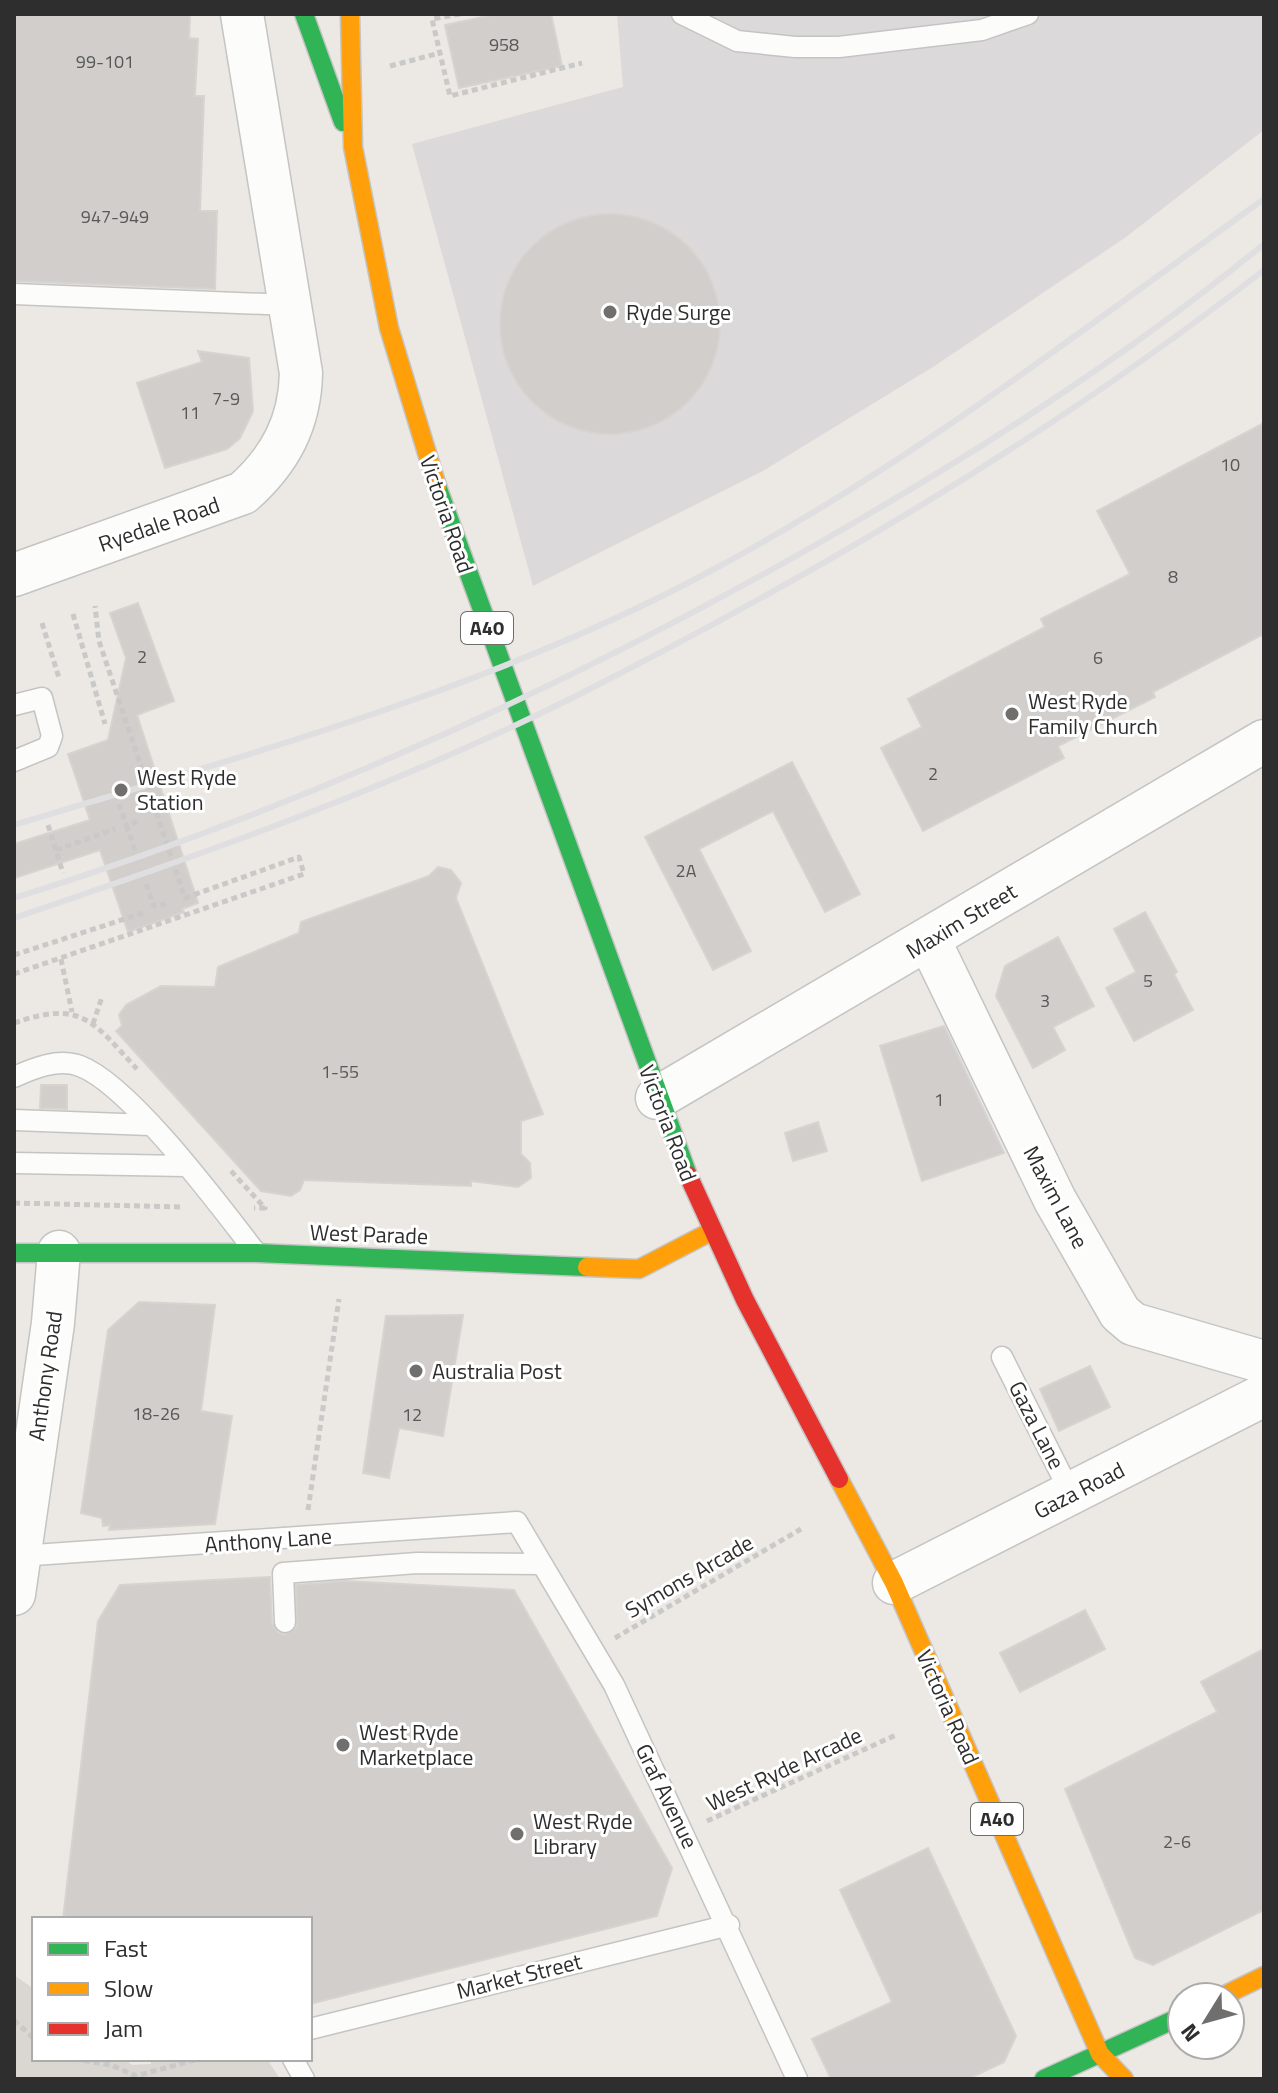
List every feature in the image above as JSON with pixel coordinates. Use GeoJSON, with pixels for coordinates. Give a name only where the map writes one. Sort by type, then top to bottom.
{"type":"FeatureCollection","features":[{"type":"Feature","properties":{"kind":"main road","name":"Victoria Road"},"geometry":{"type":"LineString","coordinates":[[304,14],[353,147],[389,328],[408,400],[657,1098],[712,1231],[894,1583],[1100,2054],[1124,2079]]}},
{"type":"Feature","properties":{"kind":"main road","name":"Victoria Road"},"geometry":{"type":"LineString","coordinates":[[350,14],[353,147]]}},
{"type":"Feature","properties":{"kind":"main road","name":"West Parade"},"geometry":{"type":"LineString","coordinates":[[14,1253],[257,1253],[639,1269],[712,1231]]}},
{"type":"Feature","properties":{"kind":"main road"},"geometry":{"type":"LineString","coordinates":[[1246,1985],[1264,1976]]}},
{"type":"Feature","properties":{"kind":"main road"},"geometry":{"type":"LineString","coordinates":[[1044,2079],[1166,2023]]}},
{"type":"Feature","properties":{"kind":"main road","name":"Victoria Road"},"geometry":{"type":"LineString","coordinates":[[1099,2079],[1100,2054]]}},
{"type":"Feature","properties":{"kind":"street"},"geometry":{"type":"LineString","coordinates":[[242,14],[289,305]]}},
{"type":"Feature","properties":{"kind":"street","name":"Ryedale Road"},"geometry":{"type":"LineString","coordinates":[[14,575],[243,493],[269,466],[284,443],[300,402],[301,373],[289,305]]}},
{"type":"Feature","properties":{"kind":"street","name":"Maxim Street"},"geometry":{"type":"LineString","coordinates":[[657,1098],[1264,741]]}},
{"type":"Feature","properties":{"kind":"street","name":"Maxim Lane"},"geometry":{"type":"LineString","coordinates":[[929,940],[1055,1200],[1120,1313],[1133,1324],[1264,1362]]}},
{"type":"Feature","properties":{"kind":"street","name":"Anthony Road"},"geometry":{"type":"LineString","coordinates":[[17,1575],[53,1323],[59,1252]]}},
{"type":"Feature","properties":{"kind":"street","name":"Gaza Road"},"geometry":{"type":"LineString","coordinates":[[894,1583],[1264,1395]]}},
{"type":"Feature","properties":{"kind":"lane"},"geometry":{"type":"LineString","coordinates":[[682,14],[737,41],[795,47],[839,47],[982,30],[1028,14]]}},
{"type":"Feature","properties":{"kind":"lane"},"geometry":{"type":"LineString","coordinates":[[14,294],[289,305]]}},
{"type":"Feature","properties":{"kind":"lane"},"geometry":{"type":"LineString","coordinates":[[14,705],[42,698],[52,736],[48,747],[14,761]]}},
{"type":"Feature","properties":{"kind":"lane"},"geometry":{"type":"LineString","coordinates":[[14,1077],[59,1063],[80,1066],[103,1081],[150,1125],[257,1253]]}},
{"type":"Feature","properties":{"kind":"lane"},"geometry":{"type":"LineString","coordinates":[[14,1120],[150,1125]]}},
{"type":"Feature","properties":{"kind":"lane"},"geometry":{"type":"LineString","coordinates":[[14,1163],[186,1166]]}},
{"type":"Feature","properties":{"kind":"lane","name":"Gaza Lane"},"geometry":{"type":"LineString","coordinates":[[1002,1357],[1071,1494]]}},
{"type":"Feature","properties":{"kind":"lane","name":"Anthony Lane"},"geometry":{"type":"LineString","coordinates":[[17,1575],[303,1538],[517,1522]]}},
{"type":"Feature","properties":{"kind":"lane","name":"Graf Avenue"},"geometry":{"type":"LineString","coordinates":[[517,1522],[614,1685],[729,1925],[797,2079]]}},
{"type":"Feature","properties":{"kind":"lane"},"geometry":{"type":"LineString","coordinates":[[285,1622],[283,1573],[417,1563],[542,1564]]}},
{"type":"Feature","properties":{"kind":"lane","name":"Market Street"},"geometry":{"type":"LineString","coordinates":[[312,2029],[729,1925]]}},
{"type":"Feature","properties":{"kind":"path"},"geometry":{"type":"LineString","coordinates":[[460,14],[432,19],[450,96],[582,63]]}},
{"type":"Feature","properties":{"kind":"path"},"geometry":{"type":"LineString","coordinates":[[399,63],[440,53]]}},
{"type":"Feature","properties":{"kind":"path"},"geometry":{"type":"LineString","coordinates":[[14,974],[304,874],[299,857],[185,898],[99,641],[95,606]]}},
{"type":"Feature","properties":{"kind":"path"},"geometry":{"type":"LineString","coordinates":[[73,614],[105,724]]}},
{"type":"Feature","properties":{"kind":"path"},"geometry":{"type":"LineString","coordinates":[[119,804],[135,850]]}},
{"type":"Feature","properties":{"kind":"path"},"geometry":{"type":"LineString","coordinates":[[127,827],[138,821]]}},
{"type":"Feature","properties":{"kind":"path"},"geometry":{"type":"LineString","coordinates":[[48,825],[63,873]]}},
{"type":"Feature","properties":{"kind":"path"},"geometry":{"type":"LineString","coordinates":[[56,850],[115,829]]}},
{"type":"Feature","properties":{"kind":"path"},"geometry":{"type":"LineString","coordinates":[[146,884],[154,906],[166,904]]}},
{"type":"Feature","properties":{"kind":"path"},"geometry":{"type":"LineString","coordinates":[[14,955],[143,913]]}},
{"type":"Feature","properties":{"kind":"path"},"geometry":{"type":"LineString","coordinates":[[61,959],[72,1012]]}},
{"type":"Feature","properties":{"kind":"path"},"geometry":{"type":"LineString","coordinates":[[93,1024],[102,997]]}},
{"type":"Feature","properties":{"kind":"path"},"geometry":{"type":"LineString","coordinates":[[14,1203],[183,1207]]}},
{"type":"Feature","properties":{"kind":"path"},"geometry":{"type":"LineString","coordinates":[[303,1538],[339,1299]]}},
{"type":"Feature","properties":{"kind":"path","name":"Symons Arcade"},"geometry":{"type":"LineString","coordinates":[[594,1650],[801,1529]]}},
{"type":"Feature","properties":{"kind":"path","name":"West Ryde Arcade"},"geometry":{"type":"LineString","coordinates":[[684,1832],[896,1735]]}},
{"type":"Feature","properties":{"kind":"path"},"geometry":{"type":"LineString","coordinates":[[14,2020],[32,2037]]}},
{"type":"Feature","properties":{"kind":"path"},"geometry":{"type":"LineString","coordinates":[[86,2061],[111,2065],[136,2076],[191,2061]]}},
{"type":"Feature","properties":{"kind":"shaded area"},"geometry":{"type":"Polygon","coordinates":[[[617,14],[1264,14],[1264,130],[1126,237],[936,365],[761,472],[533,586],[412,144],[623,87],[617,14]]]}},
{"type":"Feature","properties":{"kind":"shaded area"},"geometry":{"type":"Polygon","coordinates":[[[14,1975],[32,1988],[32,2061],[127,2061],[132,2065],[151,2064],[151,2061],[268,2061],[280,2079],[14,2079],[14,1975]]]}},
{"type":"Feature","properties":{"kind":"building"},"geometry":{"type":"Polygon","coordinates":[[[14,14],[190,14],[189,38],[198,39],[195,96],[204,96],[200,211],[217,211],[215,289],[14,281],[14,14]]]}},
{"type":"Feature","properties":{"kind":"building"},"geometry":{"type":"Polygon","coordinates":[[[497,14],[551,14],[562,66],[459,88],[445,25],[497,14]]]}},
{"type":"Feature","properties":{"kind":"building","name":"Ryde Surge"},"geometry":{"type":"Polygon","coordinates":[[[610,214],[652,222],[688,246],[712,282],[720,324],[712,366],[688,402],[652,426],[610,434],[568,426],[532,402],[508,366],[500,324],[508,282],[532,246],[568,222],[610,214]]]}},
{"type":"Feature","properties":{"kind":"building"},"geometry":{"type":"Polygon","coordinates":[[[198,351],[249,358],[253,411],[240,438],[227,449],[165,468],[137,383],[202,362],[198,351]]]}},
{"type":"Feature","properties":{"kind":"building"},"geometry":{"type":"Polygon","coordinates":[[[1264,423],[1264,634],[1153,692],[1155,697],[1058,746],[1064,758],[923,831],[881,748],[922,727],[908,699],[1045,627],[1041,619],[1130,574],[1097,511],[1264,423]]]}},
{"type":"Feature","properties":{"kind":"building","name":"West Ryde Station"},"geometry":{"type":"Polygon","coordinates":[[[138,603],[174,701],[137,715],[198,903],[182,909],[184,912],[128,932],[100,850],[14,878],[14,844],[90,820],[68,754],[108,740],[126,658],[110,613],[138,603]]]}},
{"type":"Feature","properties":{"kind":"building"},"geometry":{"type":"Polygon","coordinates":[[[792,762],[860,894],[825,912],[773,811],[699,849],[751,951],[713,970],[645,837],[792,762]]]}},
{"type":"Feature","properties":{"kind":"building"},"geometry":{"type":"Polygon","coordinates":[[[438,867],[451,870],[461,883],[456,898],[543,1114],[521,1121],[521,1154],[530,1163],[531,1178],[518,1187],[471,1181],[471,1186],[304,1180],[300,1190],[291,1196],[261,1191],[116,1031],[122,1026],[119,1015],[126,1005],[161,986],[215,987],[218,967],[299,933],[301,922],[429,876],[438,867]]]}},
{"type":"Feature","properties":{"kind":"building"},"geometry":{"type":"Polygon","coordinates":[[[1145,912],[1193,1010],[1134,1041],[1106,988],[1136,972],[1114,929],[1145,912]]]}},
{"type":"Feature","properties":{"kind":"building"},"geometry":{"type":"Polygon","coordinates":[[[1058,937],[1094,1006],[1053,1027],[1065,1050],[1033,1068],[996,996],[1005,966],[1058,937]]]}},
{"type":"Feature","properties":{"kind":"building"},"geometry":{"type":"Polygon","coordinates":[[[944,1026],[1004,1153],[922,1181],[880,1046],[944,1026]]]}},
{"type":"Feature","properties":{"kind":"building"},"geometry":{"type":"Polygon","coordinates":[[[41,1085],[67,1085],[67,1109],[40,1108],[41,1085]]]}},
{"type":"Feature","properties":{"kind":"building"},"geometry":{"type":"Polygon","coordinates":[[[818,1122],[827,1151],[793,1161],[785,1133],[818,1122]]]}},
{"type":"Feature","properties":{"kind":"building"},"geometry":{"type":"Polygon","coordinates":[[[139,1302],[215,1305],[201,1411],[232,1416],[215,1524],[109,1530],[110,1525],[103,1526],[102,1518],[81,1513],[108,1330],[139,1302]]]}},
{"type":"Feature","properties":{"kind":"building","name":"Australia Post"},"geometry":{"type":"Polygon","coordinates":[[[463,1315],[443,1436],[399,1428],[389,1478],[363,1473],[386,1316],[463,1315]]]}},
{"type":"Feature","properties":{"kind":"building"},"geometry":{"type":"Polygon","coordinates":[[[1090,1366],[1110,1407],[1059,1431],[1040,1389],[1090,1366]]]}},
{"type":"Feature","properties":{"kind":"building","name":"West Ryde Marketplace"},"geometry":{"type":"Polygon","coordinates":[[[270,1577],[272,1623],[278,1633],[285,1635],[297,1627],[296,1585],[346,1581],[514,1590],[672,1868],[657,1916],[312,2003],[312,1917],[63,1917],[98,1621],[120,1585],[270,1577]]]}},
{"type":"Feature","properties":{"kind":"building"},"geometry":{"type":"Polygon","coordinates":[[[1085,1610],[1105,1649],[1020,1692],[1000,1653],[1085,1610]]]}},
{"type":"Feature","properties":{"kind":"building"},"geometry":{"type":"Polygon","coordinates":[[[1264,1649],[1264,1910],[1153,1965],[1135,1958],[1065,1789],[1217,1712],[1201,1682],[1264,1649]]]}},
{"type":"Feature","properties":{"kind":"building"},"geometry":{"type":"Polygon","coordinates":[[[928,1848],[1016,2036],[1004,2062],[968,2079],[831,2079],[812,2039],[892,2002],[840,1890],[928,1848]]]}},
{"type":"Feature","properties":{"kind":"railway"},"geometry":{"type":"LineString","coordinates":[[14,825],[373,714],[548,648],[634,610],[790,527],[929,439],[1264,199]]}},
{"type":"Feature","properties":{"kind":"railway"},"geometry":{"type":"LineString","coordinates":[[14,898],[116,865],[316,789],[414,748],[607,657],[796,556],[977,448],[1153,330],[1264,244]]}},
{"type":"Feature","properties":{"kind":"railway"},"geometry":{"type":"LineString","coordinates":[[14,918],[299,817],[439,760],[576,696],[755,601],[930,500],[1101,389],[1264,270]]}},
{"type":"Feature","properties":{"kind":"traffic: fast"},"geometry":{"type":"LineString","coordinates":[[304,14],[343,122]]}},
{"type":"Feature","properties":{"kind":"traffic: fast"},"geometry":{"type":"LineString","coordinates":[[437,486],[688,1175]]}},
{"type":"Feature","properties":{"kind":"traffic: fast"},"geometry":{"type":"LineString","coordinates":[[14,1253],[257,1253],[587,1267]]}},
{"type":"Feature","properties":{"kind":"traffic: fast"},"geometry":{"type":"LineString","coordinates":[[1044,2079],[1166,2023]]}},
{"type":"Feature","properties":{"kind":"traffic: slow"},"geometry":{"type":"LineString","coordinates":[[350,14],[353,147],[389,328],[437,486]]}},
{"type":"Feature","properties":{"kind":"traffic: slow"},"geometry":{"type":"LineString","coordinates":[[587,1267],[639,1269],[712,1231]]}},
{"type":"Feature","properties":{"kind":"traffic: slow"},"geometry":{"type":"LineString","coordinates":[[839,1479],[894,1583],[1100,2054],[1124,2079]]}},
{"type":"Feature","properties":{"kind":"traffic: slow"},"geometry":{"type":"LineString","coordinates":[[1246,1985],[1264,1976]]}},
{"type":"Feature","properties":{"kind":"traffic: jam"},"geometry":{"type":"LineString","coordinates":[[688,1175],[745,1300],[839,1479]]}},
{"type":"Feature","properties":{"kind":"place","name":"Ryde Surge"},"geometry":{"type":"Point","coordinates":[610,312]}},
{"type":"Feature","properties":{"kind":"place","name":"West Ryde Family Church"},"geometry":{"type":"Point","coordinates":[1012,714]}},
{"type":"Feature","properties":{"kind":"place","name":"West Ryde Station"},"geometry":{"type":"Point","coordinates":[121,790]}},
{"type":"Feature","properties":{"kind":"place","name":"Australia Post"},"geometry":{"type":"Point","coordinates":[416,1371]}},
{"type":"Feature","properties":{"kind":"place","name":"West Ryde Marketplace"},"geometry":{"type":"Point","coordinates":[343,1745]}},
{"type":"Feature","properties":{"kind":"place","name":"West Ryde Library"},"geometry":{"type":"Point","coordinates":[517,1834]}}]}
